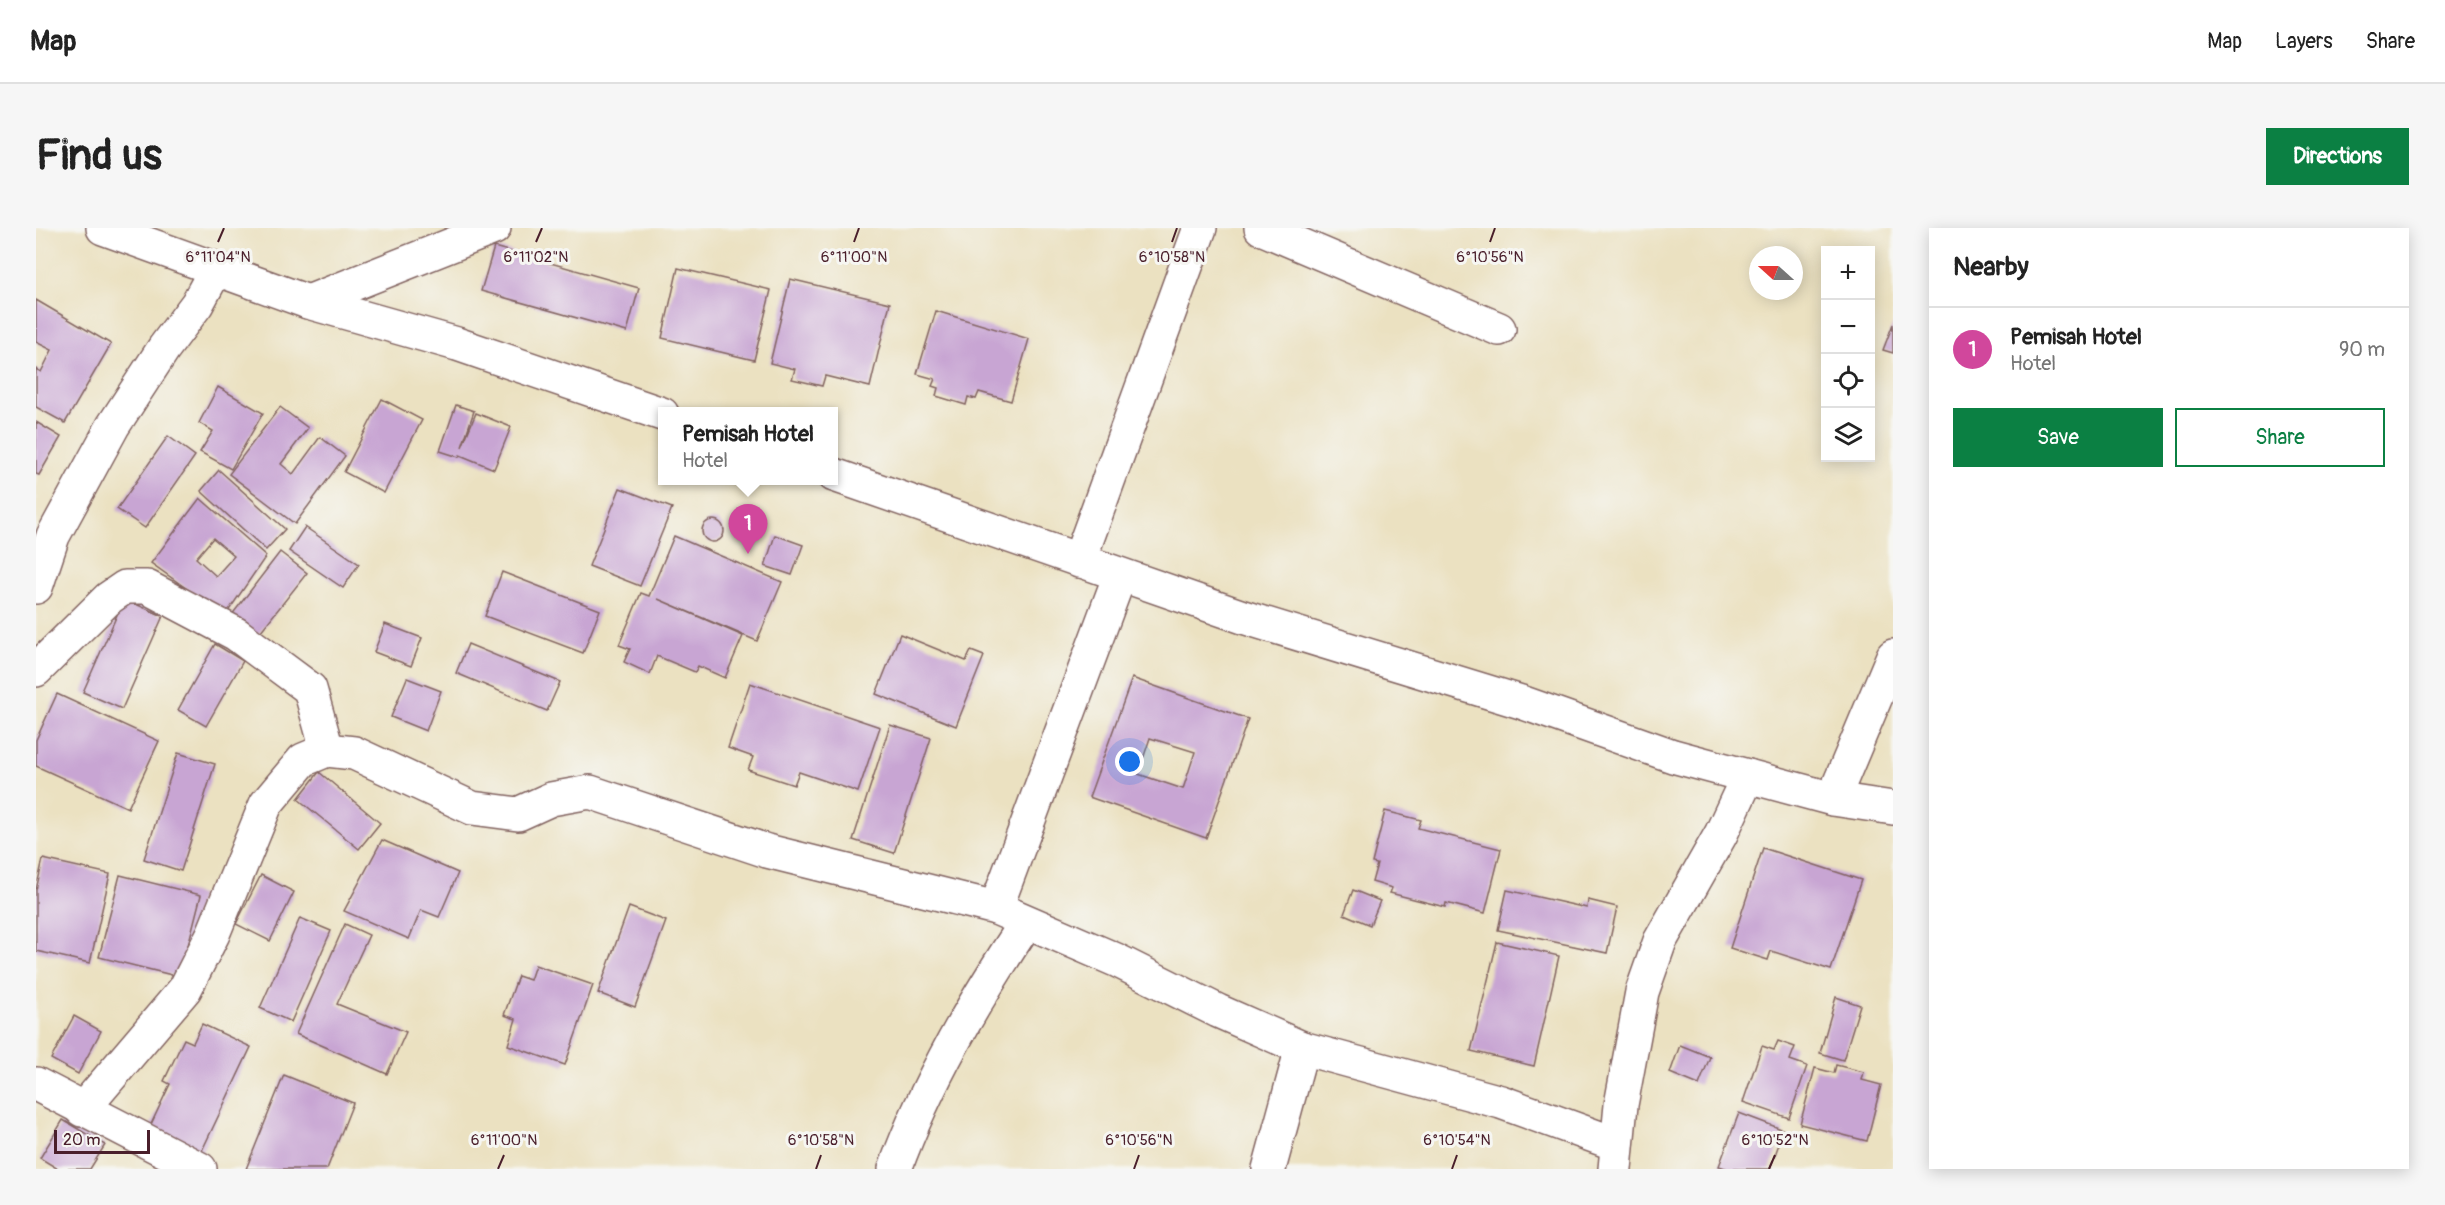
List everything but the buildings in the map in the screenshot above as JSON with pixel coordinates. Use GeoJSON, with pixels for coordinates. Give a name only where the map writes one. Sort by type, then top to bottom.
{"type":"FeatureCollection","features":[{"type":"Feature","properties":{"kind":"street"},"geometry":{"type":"LineString","coordinates":[[103,228],[308,302],[457,344],[658,412]]}},
{"type":"Feature","properties":{"kind":"street"},"geometry":{"type":"LineString","coordinates":[[308,302],[494,228]]}},
{"type":"Feature","properties":{"kind":"street"},"geometry":{"type":"LineString","coordinates":[[1079,561],[1200,228]]}},
{"type":"Feature","properties":{"kind":"street"},"geometry":{"type":"LineString","coordinates":[[1261,228],[1499,329]]}},
{"type":"Feature","properties":{"kind":"street"},"geometry":{"type":"LineString","coordinates":[[36,587],[53,536],[113,426],[164,348],[197,304],[216,269]]}},
{"type":"Feature","properties":{"kind":"street"},"geometry":{"type":"LineString","coordinates":[[838,476],[1243,617],[1521,702],[1673,756],[1833,799],[1893,808]]}},
{"type":"Feature","properties":{"kind":"street"},"geometry":{"type":"LineString","coordinates":[[996,908],[1120,575]]}},
{"type":"Feature","properties":{"kind":"street"},"geometry":{"type":"LineString","coordinates":[[36,670],[109,598],[125,587],[147,587],[236,634],[310,689],[327,750]]}},
{"type":"Feature","properties":{"kind":"street"},"geometry":{"type":"LineString","coordinates":[[1833,799],[1893,656]]}},
{"type":"Feature","properties":{"kind":"street"},"geometry":{"type":"LineString","coordinates":[[82,1110],[185,989],[213,934],[266,804],[303,760],[327,750],[354,753],[472,808],[518,814],[551,800],[590,792],[767,851],[996,908],[1026,923],[1116,960],[1218,1011],[1302,1048],[1501,1102],[1616,1156],[1640,1002],[1660,941],[1721,834],[1748,776]]}},
{"type":"Feature","properties":{"kind":"street"},"geometry":{"type":"LineString","coordinates":[[895,1169],[938,1073],[977,997],[1026,923]]}},
{"type":"Feature","properties":{"kind":"street"},"geometry":{"type":"LineString","coordinates":[[1269,1169],[1302,1048]]}},
{"type":"Feature","properties":{"kind":"street"},"geometry":{"type":"LineString","coordinates":[[36,1084],[82,1110],[200,1169]]}},
{"type":"Feature","properties":{"kind":"place","name":"Pemisah Hotel"},"geometry":{"type":"Point","coordinates":[748,554]}}]}
